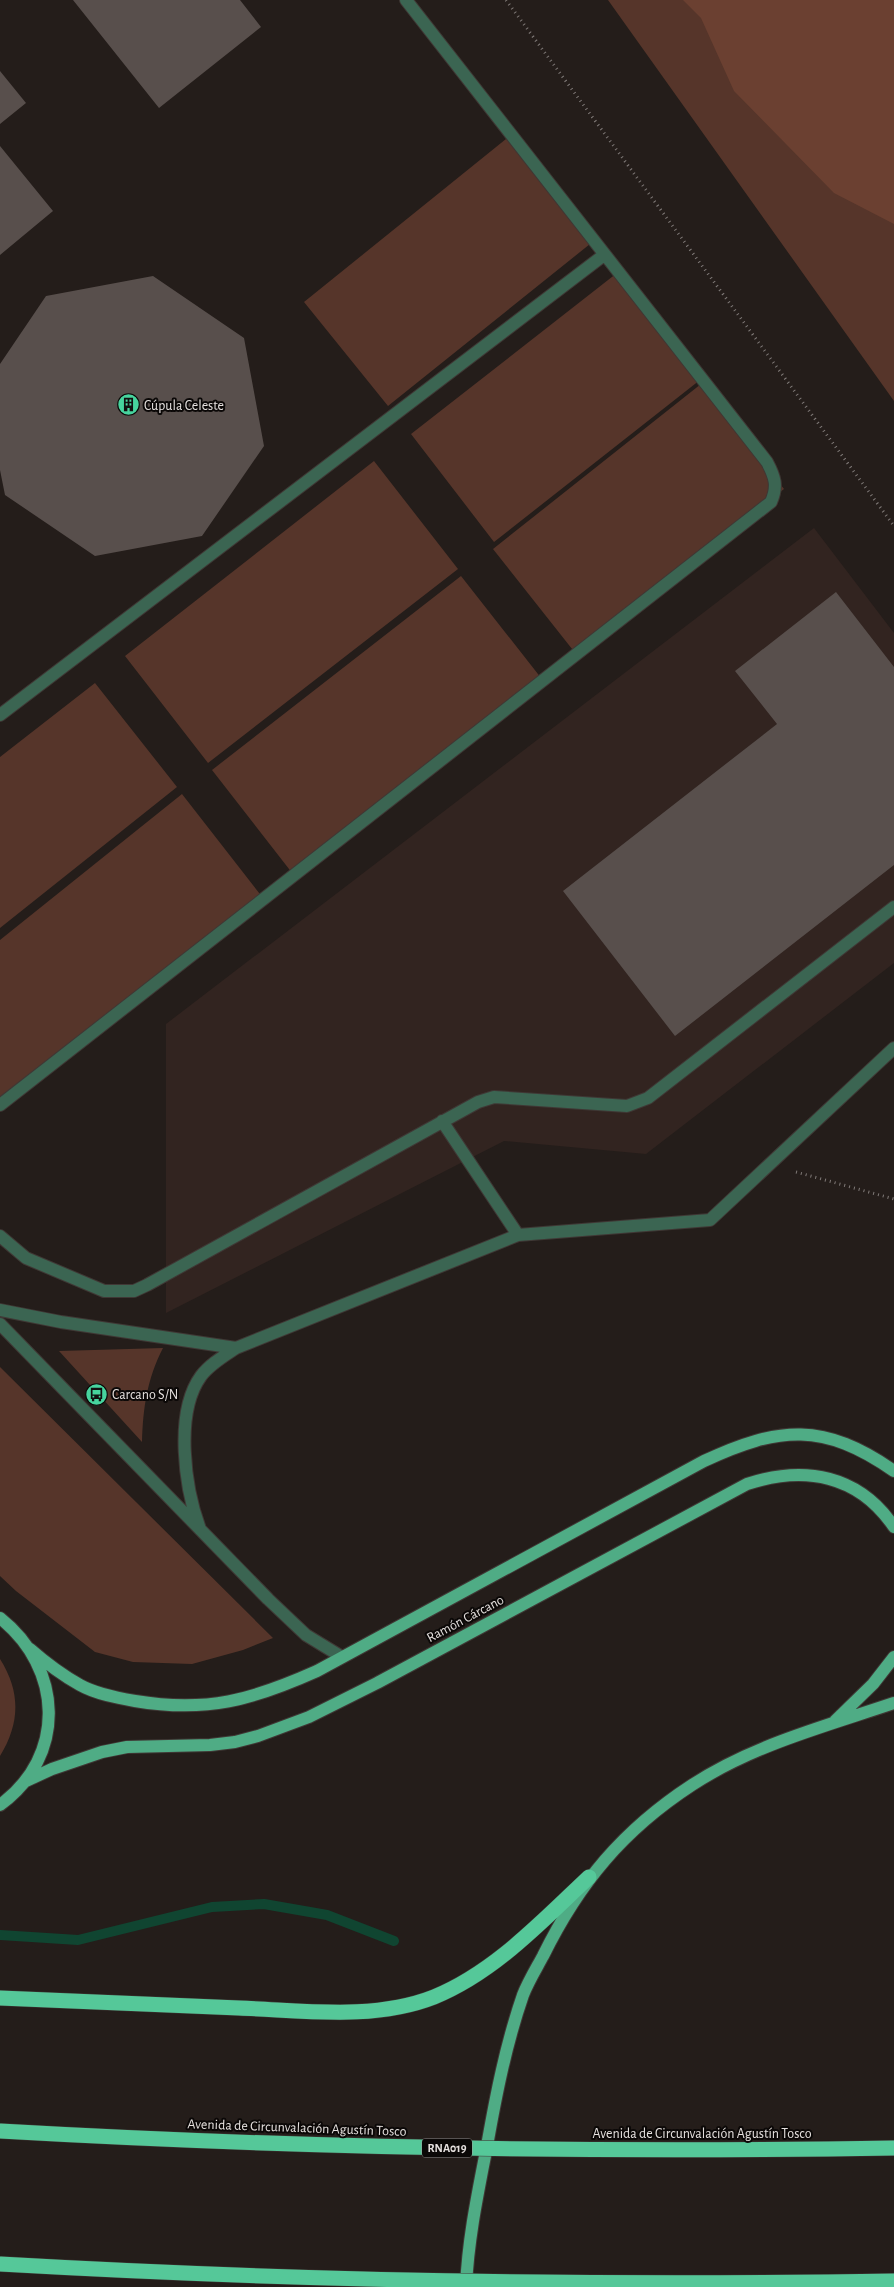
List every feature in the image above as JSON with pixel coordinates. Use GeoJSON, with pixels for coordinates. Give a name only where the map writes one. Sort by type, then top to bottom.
{"type":"FeatureCollection","features":[{"type":"Feature","properties":{"kind":"highway"},"geometry":{"type":"LineString","coordinates":[[0,1998],[330,2011],[385,2009],[412,2004],[455,1987],[498,1960],[589,1877]]}},
{"type":"Feature","properties":{"kind":"highway","name":"Avenida de Circunvalación Agustín Tosco"},"geometry":{"type":"LineString","coordinates":[[0,2131],[389,2147],[640,2150],[894,2148]]}},
{"type":"Feature","properties":{"kind":"highway"},"geometry":{"type":"LineString","coordinates":[[0,2264],[255,2276],[548,2282],[894,2281]]}},
{"type":"Feature","properties":{"kind":"main road","name":"Ramón Cárcano"},"geometry":{"type":"LineString","coordinates":[[30,1650],[56,1670],[82,1686],[129,1700],[186,1706],[235,1702],[302,1678],[704,1461],[755,1440],[779,1434],[799,1433],[825,1437],[848,1444],[873,1456],[894,1471]]}},
{"type":"Feature","properties":{"kind":"main road","name":"Ramón Cárcano"},"geometry":{"type":"LineString","coordinates":[[26,1781],[79,1759],[102,1752],[127,1747],[210,1745],[235,1742],[258,1736],[301,1720],[377,1683],[747,1484],[765,1478],[802,1475],[821,1476],[841,1482],[860,1491],[878,1507],[894,1528]]}},
{"type":"Feature","properties":{"kind":"main road"},"geometry":{"type":"LineString","coordinates":[[0,1618],[14,1630],[30,1650],[43,1674],[49,1702],[48,1730],[40,1756],[26,1781],[0,1805]]}},
{"type":"Feature","properties":{"kind":"main road"},"geometry":{"type":"LineString","coordinates":[[831,1724],[873,1684],[894,1657]]}},
{"type":"Feature","properties":{"kind":"main road"},"geometry":{"type":"LineString","coordinates":[[466,2287],[468,2254],[487,2145],[504,2060],[521,2003],[553,1935],[589,1877],[622,1840],[658,1808],[692,1784],[734,1760],[894,1703]]}},
{"type":"Feature","properties":{"kind":"street"},"geometry":{"type":"LineString","coordinates":[[0,1105],[771,502],[776,491],[776,479],[767,462],[604,256],[406,0]]}},
{"type":"Feature","properties":{"kind":"street"},"geometry":{"type":"LineString","coordinates":[[0,715],[604,256]]}},
{"type":"Feature","properties":{"kind":"street"},"geometry":{"type":"LineString","coordinates":[[0,1236],[26,1258],[104,1291],[134,1291],[478,1102],[494,1097],[627,1106],[648,1098],[894,907]]}},
{"type":"Feature","properties":{"kind":"street"},"geometry":{"type":"LineString","coordinates":[[200,1528],[191,1506],[187,1481],[185,1457],[186,1420],[192,1394],[200,1377],[218,1360],[236,1348],[518,1235],[710,1220],[894,1048]]}},
{"type":"Feature","properties":{"kind":"street"},"geometry":{"type":"LineString","coordinates":[[442,1121],[518,1235]]}},
{"type":"Feature","properties":{"kind":"street"},"geometry":{"type":"LineString","coordinates":[[0,1310],[60,1322],[236,1348]]}},
{"type":"Feature","properties":{"kind":"street"},"geometry":{"type":"LineString","coordinates":[[0,1324],[306,1635],[342,1657]]}},
{"type":"Feature","properties":{"kind":"path"},"geometry":{"type":"LineString","coordinates":[[506,0],[894,526]]}},
{"type":"Feature","properties":{"kind":"path"},"geometry":{"type":"LineString","coordinates":[[768,1165],[894,1199]]}},
{"type":"Feature","properties":{"kind":"shaded area"},"geometry":{"type":"Polygon","coordinates":[[[608,0],[894,0],[894,401],[608,0]]]}},
{"type":"Feature","properties":{"kind":"shaded area"},"geometry":{"type":"Polygon","coordinates":[[[683,0],[894,0],[894,224],[834,193],[734,91],[701,18],[683,0]]]}},
{"type":"Feature","properties":{"kind":"shaded area"},"geometry":{"type":"Polygon","coordinates":[[[511,135],[595,240],[388,406],[304,302],[511,135]]]}},
{"type":"Feature","properties":{"kind":"shaded area"},"geometry":{"type":"Polygon","coordinates":[[[617,273],[700,380],[494,542],[411,434],[617,273]]]}},
{"type":"Feature","properties":{"kind":"shaded area"},"geometry":{"type":"Polygon","coordinates":[[[701,384],[784,489],[576,654],[493,549],[701,384]]]}},
{"type":"Feature","properties":{"kind":"shaded area"},"geometry":{"type":"Polygon","coordinates":[[[374,461],[458,569],[208,763],[125,656],[374,461]]]}},
{"type":"Feature","properties":{"kind":"shaded area"},"geometry":{"type":"Polygon","coordinates":[[[814,528],[894,633],[894,963],[646,1154],[504,1141],[166,1313],[166,1024],[814,528]]]}},
{"type":"Feature","properties":{"kind":"shaded area"},"geometry":{"type":"Polygon","coordinates":[[[461,576],[545,683],[296,878],[212,770],[461,576]]]}},
{"type":"Feature","properties":{"kind":"shaded area"},"geometry":{"type":"Polygon","coordinates":[[[95,683],[177,787],[0,928],[0,757],[95,683]]]}},
{"type":"Feature","properties":{"kind":"shaded area"},"geometry":{"type":"Polygon","coordinates":[[[182,794],[263,898],[0,1109],[0,940],[182,794]]]}},
{"type":"Feature","properties":{"kind":"shaded area"},"geometry":{"type":"Polygon","coordinates":[[[163,1348],[153,1371],[147,1394],[143,1417],[142,1442],[59,1351],[163,1348]]]}},
{"type":"Feature","properties":{"kind":"shaded area"},"geometry":{"type":"Polygon","coordinates":[[[0,1367],[273,1638],[243,1650],[192,1664],[133,1662],[95,1652],[16,1591],[0,1576],[0,1367]]]}},
{"type":"Feature","properties":{"kind":"shaded area"},"geometry":{"type":"Polygon","coordinates":[[[0,1659],[12,1683],[15,1695],[15,1708],[11,1732],[0,1756],[0,1659]]]}},
{"type":"Feature","properties":{"kind":"building"},"geometry":{"type":"Polygon","coordinates":[[[73,0],[240,0],[261,27],[159,108],[73,0]]]}},
{"type":"Feature","properties":{"kind":"building"},"geometry":{"type":"Polygon","coordinates":[[[0,71],[26,103],[0,124],[0,71]]]}},
{"type":"Feature","properties":{"kind":"building"},"geometry":{"type":"Polygon","coordinates":[[[0,146],[53,211],[0,255],[0,146]]]}},
{"type":"Feature","properties":{"kind":"building","name":"Cúpula Celeste"},"geometry":{"type":"Polygon","coordinates":[[[153,276],[244,338],[264,446],[202,536],[95,556],[5,495],[0,470],[0,364],[46,296],[153,276]]]}},
{"type":"Feature","properties":{"kind":"building"},"geometry":{"type":"Polygon","coordinates":[[[836,592],[894,667],[894,865],[675,1036],[563,891],[777,724],[735,671],[836,592]]]}},
{"type":"Feature","properties":{"kind":"waterway"},"geometry":{"type":"LineString","coordinates":[[0,1935],[78,1940],[212,1907],[264,1904],[327,1915],[394,1941]]}},
{"type":"Feature","properties":{"kind":"place","name":"Cúpula Celeste"},"geometry":{"type":"Point","coordinates":[128,405]}},
{"type":"Feature","properties":{"kind":"place","name":"Carcano S/N"},"geometry":{"type":"Point","coordinates":[96,1394]}}]}
